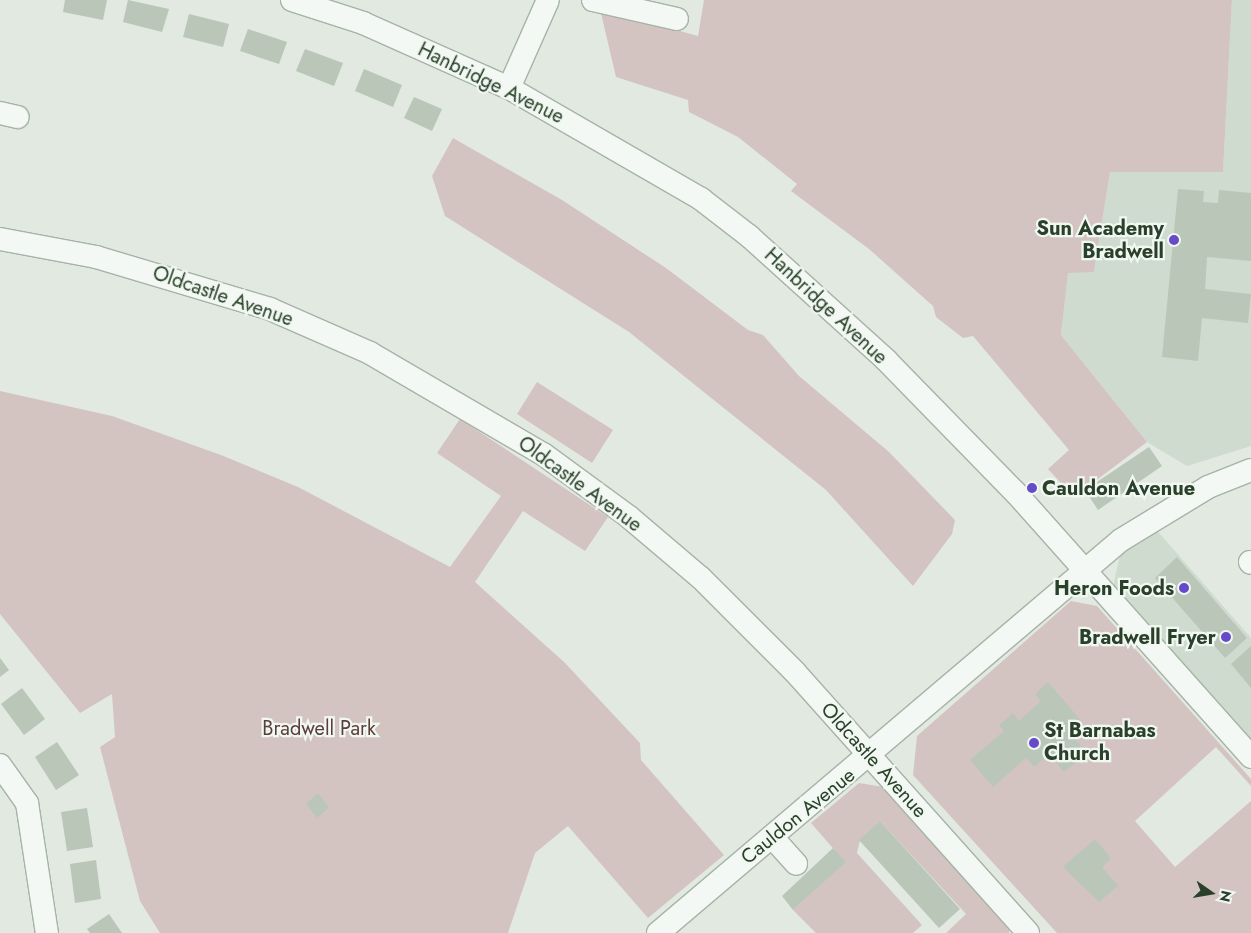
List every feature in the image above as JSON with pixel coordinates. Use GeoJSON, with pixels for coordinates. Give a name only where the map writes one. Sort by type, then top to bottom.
{"type":"FeatureCollection","features":[{"type":"Feature","properties":{"kind":"street","name":"Hanbridge Avenue"},"geometry":{"type":"LineString","coordinates":[[292,0],[362,23],[509,88],[701,199],[786,266],[1008,485],[1248,763]]}},
{"type":"Feature","properties":{"kind":"street"},"geometry":{"type":"LineString","coordinates":[[509,88],[548,0]]}},
{"type":"Feature","properties":{"kind":"street"},"geometry":{"type":"LineString","coordinates":[[594,0],[677,19]]}},
{"type":"Feature","properties":{"kind":"street","name":"Oldcastle Avenue"},"geometry":{"type":"LineString","coordinates":[[0,239],[96,257],[270,309],[370,353],[459,403],[543,454],[636,524],[707,585],[871,756],[1028,933]]}},
{"type":"Feature","properties":{"kind":"street","name":"Cauldon Avenue"},"geometry":{"type":"LineString","coordinates":[[658,933],[871,756],[1083,572],[1141,526],[1208,487],[1251,470]]}},
{"type":"Feature","properties":{"kind":"street"},"geometry":{"type":"LineString","coordinates":[[0,765],[27,803],[47,933]]}},
{"type":"Feature","properties":{"kind":"street"},"geometry":{"type":"LineString","coordinates":[[772,837],[796,864]]}},
{"type":"Feature","properties":{"kind":"shaded area","name":"Sun Academy Bradwell"},"geometry":{"type":"Polygon","coordinates":[[[1232,0],[1251,0],[1251,446],[1187,466],[1147,442],[1061,335],[1068,272],[1094,272],[1110,172],[1223,172],[1232,0]]]}},
{"type":"Feature","properties":{"kind":"shaded area"},"geometry":{"type":"Polygon","coordinates":[[[1153,526],[1251,638],[1251,742],[1113,587],[1120,555],[1153,526]]]}},
{"type":"Feature","properties":{"kind":"green space"},"geometry":{"type":"Polygon","coordinates":[[[704,0],[1232,0],[1223,172],[1110,172],[1094,272],[1068,273],[1061,335],[1147,442],[1074,497],[1048,469],[1069,450],[973,336],[963,338],[936,317],[933,306],[869,249],[791,191],[797,184],[738,137],[689,112],[688,100],[616,77],[600,9],[698,36],[704,0]]]}},
{"type":"Feature","properties":{"kind":"green space"},"geometry":{"type":"Polygon","coordinates":[[[453,138],[562,200],[666,268],[748,330],[763,335],[799,376],[889,452],[955,520],[952,534],[913,586],[826,490],[629,332],[445,216],[432,176],[453,138]]]}},
{"type":"Feature","properties":{"kind":"green space"},"geometry":{"type":"Polygon","coordinates":[[[537,382],[613,430],[592,463],[517,414],[537,382]]]}},
{"type":"Feature","properties":{"kind":"green space","name":"Bradwell Park"},"geometry":{"type":"Polygon","coordinates":[[[0,391],[112,416],[221,455],[298,487],[450,567],[501,496],[437,453],[460,419],[608,517],[585,551],[523,511],[475,582],[564,662],[640,743],[641,760],[724,855],[648,918],[568,826],[535,853],[508,933],[160,933],[140,901],[100,747],[115,737],[112,694],[80,713],[0,614],[0,391]]]}},
{"type":"Feature","properties":{"kind":"green space"},"geometry":{"type":"Polygon","coordinates":[[[1071,601],[1097,606],[1251,779],[1251,786],[1216,747],[1135,821],[1175,867],[1251,801],[1251,933],[1057,933],[913,775],[917,736],[1071,601]]]}},
{"type":"Feature","properties":{"kind":"green space"},"geometry":{"type":"Polygon","coordinates":[[[859,783],[884,787],[1009,924],[1009,933],[946,933],[966,914],[880,821],[860,840],[857,853],[922,925],[913,933],[816,933],[793,910],[845,862],[811,823],[859,783]]]}},
{"type":"Feature","properties":{"kind":"building"},"geometry":{"type":"Polygon","coordinates":[[[65,0],[107,0],[103,20],[63,12],[65,0]]]}},
{"type":"Feature","properties":{"kind":"building"},"geometry":{"type":"Polygon","coordinates":[[[128,0],[169,9],[162,32],[123,22],[128,0]]]}},
{"type":"Feature","properties":{"kind":"building"},"geometry":{"type":"Polygon","coordinates":[[[189,14],[229,24],[223,47],[183,37],[189,14]]]}},
{"type":"Feature","properties":{"kind":"building"},"geometry":{"type":"Polygon","coordinates":[[[248,29],[287,42],[279,64],[240,51],[248,29]]]}},
{"type":"Feature","properties":{"kind":"building"},"geometry":{"type":"Polygon","coordinates":[[[305,49],[343,63],[334,86],[296,71],[305,49]]]}},
{"type":"Feature","properties":{"kind":"building"},"geometry":{"type":"Polygon","coordinates":[[[364,69],[402,85],[393,107],[355,91],[364,69]]]}},
{"type":"Feature","properties":{"kind":"building"},"geometry":{"type":"Polygon","coordinates":[[[414,97],[442,109],[432,131],[404,118],[414,97]]]}},
{"type":"Feature","properties":{"kind":"building"},"geometry":{"type":"Polygon","coordinates":[[[1178,189],[1204,191],[1203,202],[1218,203],[1219,190],[1251,193],[1251,261],[1207,257],[1205,289],[1251,294],[1248,323],[1202,318],[1198,361],[1162,357],[1178,189]]]}},
{"type":"Feature","properties":{"kind":"building"},"geometry":{"type":"Polygon","coordinates":[[[1149,447],[1162,466],[1098,510],[1085,490],[1149,447]]]}},
{"type":"Feature","properties":{"kind":"building"},"geometry":{"type":"Polygon","coordinates":[[[1177,557],[1247,638],[1225,658],[1155,578],[1177,557]]]}},
{"type":"Feature","properties":{"kind":"building"},"geometry":{"type":"Polygon","coordinates":[[[1251,646],[1251,688],[1231,664],[1251,646]]]}},
{"type":"Feature","properties":{"kind":"building"},"geometry":{"type":"Polygon","coordinates":[[[0,658],[9,670],[0,677],[0,658]]]}},
{"type":"Feature","properties":{"kind":"building","name":"St Barnabas Church"},"geometry":{"type":"Polygon","coordinates":[[[1048,682],[1083,723],[1071,734],[1087,753],[1064,772],[1049,754],[1034,767],[1026,758],[993,787],[970,760],[1004,731],[999,725],[1013,713],[1019,721],[1041,701],[1035,694],[1048,682]]]}},
{"type":"Feature","properties":{"kind":"building"},"geometry":{"type":"Polygon","coordinates":[[[22,688],[45,719],[24,735],[1,704],[22,688]]]}},
{"type":"Feature","properties":{"kind":"building"},"geometry":{"type":"Polygon","coordinates":[[[57,742],[79,775],[56,790],[35,757],[57,742]]]}},
{"type":"Feature","properties":{"kind":"building"},"geometry":{"type":"Polygon","coordinates":[[[318,793],[329,807],[317,818],[306,804],[318,793]]]}},
{"type":"Feature","properties":{"kind":"building"},"geometry":{"type":"Polygon","coordinates":[[[87,808],[93,847],[67,851],[61,812],[87,808]]]}},
{"type":"Feature","properties":{"kind":"building"},"geometry":{"type":"Polygon","coordinates":[[[880,821],[960,909],[939,928],[859,840],[880,821]]]}},
{"type":"Feature","properties":{"kind":"building"},"geometry":{"type":"Polygon","coordinates":[[[1095,839],[1111,858],[1102,867],[1118,886],[1099,902],[1063,867],[1095,839]]]}},
{"type":"Feature","properties":{"kind":"building"},"geometry":{"type":"Polygon","coordinates":[[[833,848],[846,862],[793,910],[782,896],[833,848]]]}},
{"type":"Feature","properties":{"kind":"building"},"geometry":{"type":"Polygon","coordinates":[[[96,860],[101,899],[75,903],[70,864],[96,860]]]}},
{"type":"Feature","properties":{"kind":"building"},"geometry":{"type":"Polygon","coordinates":[[[109,914],[122,933],[90,933],[87,929],[109,914]]]}},
{"type":"Feature","properties":{"kind":"place","name":"Sun Academy Bradwell"},"geometry":{"type":"Point","coordinates":[1174,240]}},
{"type":"Feature","properties":{"kind":"place","name":"Cauldon Avenue"},"geometry":{"type":"Point","coordinates":[1032,488]}},
{"type":"Feature","properties":{"kind":"place","name":"Heron Foods"},"geometry":{"type":"Point","coordinates":[1184,588]}},
{"type":"Feature","properties":{"kind":"place","name":"Bradwell Fryer"},"geometry":{"type":"Point","coordinates":[1226,637]}},
{"type":"Feature","properties":{"kind":"place","name":"St Barnabas Church"},"geometry":{"type":"Point","coordinates":[1034,743]}}]}
